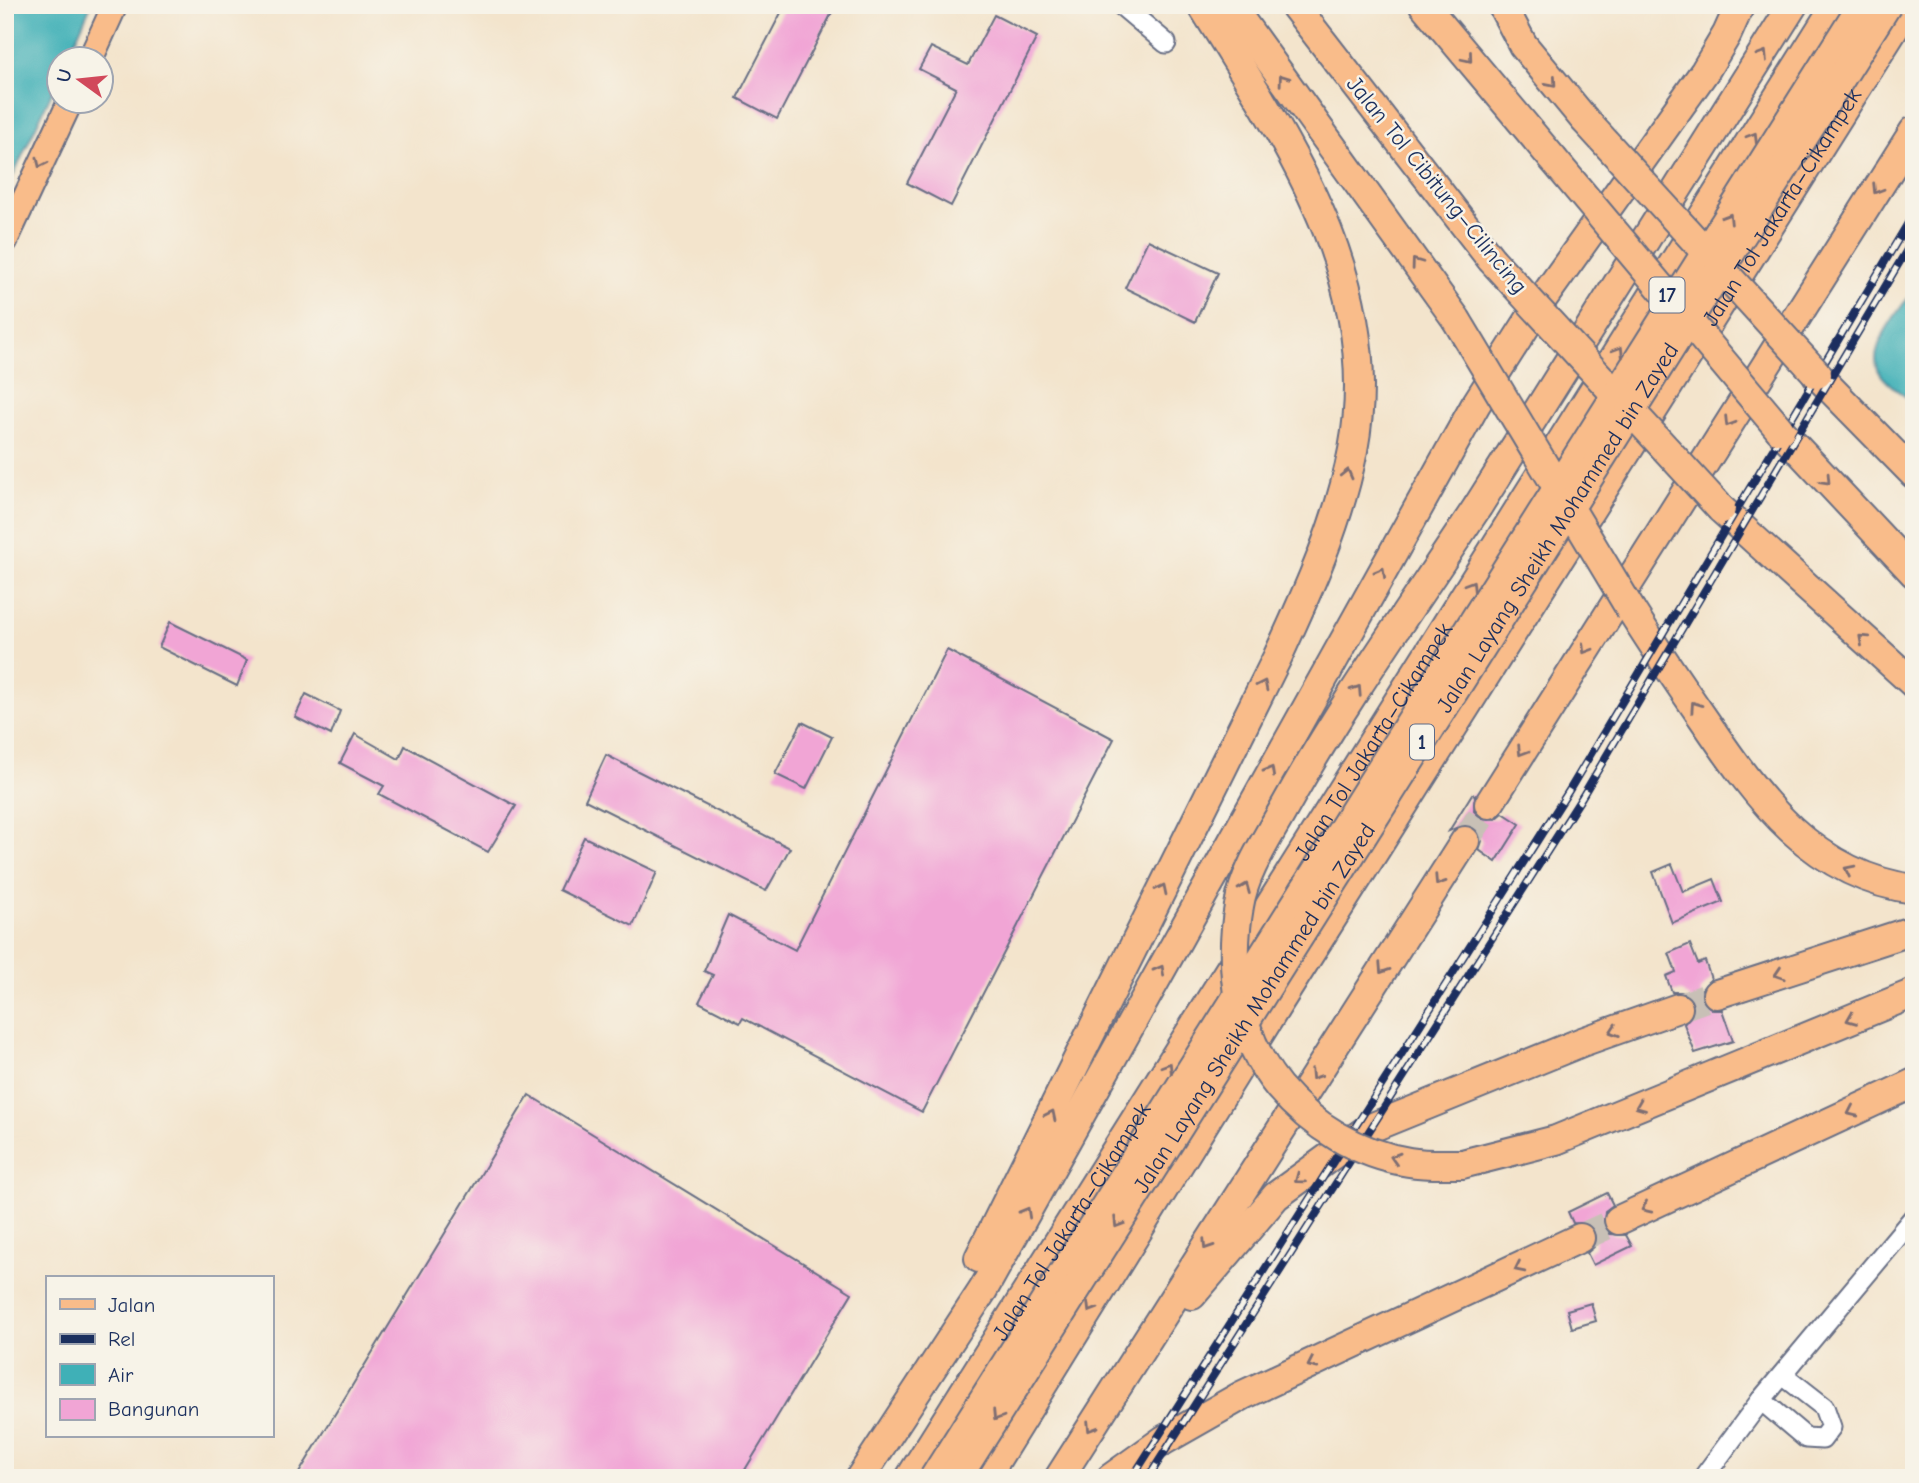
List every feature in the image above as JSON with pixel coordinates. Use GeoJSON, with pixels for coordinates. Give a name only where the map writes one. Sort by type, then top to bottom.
{"type":"FeatureCollection","features":[{"type":"Feature","properties":{"kind":"highway"},"geometry":{"type":"LineString","coordinates":[[859,1478],[982,1254],[1277,658],[1319,565],[1353,449],[1359,393],[1355,337],[1348,292],[1333,239],[1264,105],[1202,5]]}},
{"type":"Feature","properties":{"kind":"highway"},"geometry":{"type":"LineString","coordinates":[[1230,5],[1456,319],[1632,610],[1730,757],[1776,817],[1801,840],[1859,876],[1892,886],[1914,889]]}},
{"type":"Feature","properties":{"kind":"highway","name":"Jalan Tol Cibitung–Cilincing"},"geometry":{"type":"LineString","coordinates":[[1294,5],[1492,259],[1721,509],[1914,684]]}},
{"type":"Feature","properties":{"kind":"highway","name":"17"},"geometry":{"type":"LineString","coordinates":[[1424,5],[1780,430],[1914,573]]}},
{"type":"Feature","properties":{"kind":"highway"},"geometry":{"type":"LineString","coordinates":[[1502,5],[1523,45],[1584,119],[1817,374],[1914,474]]}},
{"type":"Feature","properties":{"kind":"highway"},"geometry":{"type":"LineString","coordinates":[[859,1478],[983,1290],[1476,404],[1544,297],[1705,71],[1727,34],[1740,5]]}},
{"type":"Feature","properties":{"kind":"highway"},"geometry":{"type":"LineString","coordinates":[[1793,5],[1478,506],[1307,766],[1261,849],[1239,904],[1233,965],[1244,1022],[1267,1072],[1299,1110],[1346,1143],[1409,1162],[1462,1164],[1556,1140],[1914,993]]}},
{"type":"Feature","properties":{"kind":"highway","name":"Jalan Tol Jakarta–Cikampek"},"geometry":{"type":"LineString","coordinates":[[909,1478],[1836,5]]}},
{"type":"Feature","properties":{"kind":"highway","name":"Jalan Layang Sheikh Mohammed bin Zayed"},"geometry":{"type":"LineString","coordinates":[[934,1478],[1861,5]]}},
{"type":"Feature","properties":{"kind":"highway","name":"Jalan Layang Sheikh Mohammed bin Zayed"},"geometry":{"type":"LineString","coordinates":[[957,1478],[1887,5]]}},
{"type":"Feature","properties":{"kind":"highway","name":"Jalan Tol Jakarta–Cikampek"},"geometry":{"type":"LineString","coordinates":[[985,1478],[1291,983],[1909,5]]}},
{"type":"Feature","properties":{"kind":"highway"},"geometry":{"type":"LineString","coordinates":[[1489,804],[1914,131]]}},
{"type":"Feature","properties":{"kind":"highway"},"geometry":{"type":"LineString","coordinates":[[1817,374],[1914,458]]}},
{"type":"Feature","properties":{"kind":"highway"},"geometry":{"type":"LineString","coordinates":[[1059,1478],[1465,841]]}},
{"type":"Feature","properties":{"kind":"highway"},"geometry":{"type":"LineString","coordinates":[[1717,994],[1914,930]]}},
{"type":"Feature","properties":{"kind":"highway"},"geometry":{"type":"LineString","coordinates":[[1123,1377],[1276,1196],[1368,1129],[1582,1042],[1678,1008]]}},
{"type":"Feature","properties":{"kind":"highway"},"geometry":{"type":"LineString","coordinates":[[1619,1220],[1914,1083]]}},
{"type":"Feature","properties":{"kind":"highway"},"geometry":{"type":"LineString","coordinates":[[1111,1478],[1164,1440],[1243,1395],[1580,1238]]}},
{"type":"Feature","properties":{"kind":"main road"},"geometry":{"type":"LineString","coordinates":[[96,46],[115,5]]}},
{"type":"Feature","properties":{"kind":"main road"},"geometry":{"type":"LineString","coordinates":[[5,242],[64,116]]}},
{"type":"Feature","properties":{"kind":"street"},"geometry":{"type":"LineString","coordinates":[[1121,5],[1166,43]]}},
{"type":"Feature","properties":{"kind":"street"},"geometry":{"type":"LineString","coordinates":[[1703,1478],[1761,1400],[1914,1217]]}},
{"type":"Feature","properties":{"kind":"street"},"geometry":{"type":"LineString","coordinates":[[1761,1400],[1806,1438],[1822,1439],[1831,1427],[1824,1407],[1783,1375]]}},
{"type":"Feature","properties":{"kind":"water"},"geometry":{"type":"Polygon","coordinates":[[[5,5],[91,5],[73,46],[46,46],[46,105],[5,193],[5,5]]]}},
{"type":"Feature","properties":{"kind":"water"},"geometry":{"type":"Polygon","coordinates":[[[1914,289],[1914,403],[1887,381],[1876,363],[1880,341],[1914,289]]]}},
{"type":"Feature","properties":{"kind":"building"},"geometry":{"type":"Polygon","coordinates":[[[785,5],[836,5],[777,119],[737,98],[785,5]]]}},
{"type":"Feature","properties":{"kind":"building"},"geometry":{"type":"Polygon","coordinates":[[[994,15],[1037,37],[951,206],[907,183],[956,88],[919,69],[931,47],[968,65],[994,15]]]}},
{"type":"Feature","properties":{"kind":"building"},"geometry":{"type":"Polygon","coordinates":[[[1148,240],[1218,273],[1195,322],[1125,288],[1148,240]]]}},
{"type":"Feature","properties":{"kind":"building"},"geometry":{"type":"Polygon","coordinates":[[[170,622],[247,660],[237,686],[159,647],[170,622]]]}},
{"type":"Feature","properties":{"kind":"building"},"geometry":{"type":"Polygon","coordinates":[[[947,650],[1114,739],[922,1112],[743,1018],[740,1023],[699,1002],[713,975],[704,971],[728,915],[795,950],[947,650]]]}},
{"type":"Feature","properties":{"kind":"building"},"geometry":{"type":"Polygon","coordinates":[[[306,694],[340,711],[331,735],[295,717],[306,694]]]}},
{"type":"Feature","properties":{"kind":"building"},"geometry":{"type":"Polygon","coordinates":[[[802,722],[832,737],[806,789],[775,774],[802,722]]]}},
{"type":"Feature","properties":{"kind":"building"},"geometry":{"type":"Polygon","coordinates":[[[355,734],[399,759],[405,746],[516,806],[488,852],[379,794],[384,786],[340,763],[355,734]]]}},
{"type":"Feature","properties":{"kind":"building"},"geometry":{"type":"Polygon","coordinates":[[[606,755],[790,848],[766,891],[585,800],[606,755]]]}},
{"type":"Feature","properties":{"kind":"building"},"geometry":{"type":"Polygon","coordinates":[[[1472,794],[1475,795],[1474,811],[1481,818],[1496,819],[1503,813],[1520,824],[1496,862],[1479,850],[1482,841],[1474,827],[1465,824],[1449,831],[1472,794]]]}},
{"type":"Feature","properties":{"kind":"building"},"geometry":{"type":"Polygon","coordinates":[[[584,837],[657,872],[633,926],[559,890],[584,837]]]}},
{"type":"Feature","properties":{"kind":"building"},"geometry":{"type":"Polygon","coordinates":[[[1672,864],[1683,892],[1714,879],[1723,902],[1672,923],[1653,872],[1672,864]]]}},
{"type":"Feature","properties":{"kind":"building"},"geometry":{"type":"Polygon","coordinates":[[[1690,944],[1698,964],[1705,961],[1711,979],[1701,990],[1701,1000],[1713,1010],[1722,1010],[1733,1041],[1695,1053],[1684,1024],[1694,1012],[1693,1002],[1682,992],[1672,992],[1666,976],[1676,972],[1669,953],[1690,944]]]}},
{"type":"Feature","properties":{"kind":"building"},"geometry":{"type":"Polygon","coordinates":[[[529,1095],[852,1293],[740,1478],[296,1478],[529,1095]]]}},
{"type":"Feature","properties":{"kind":"building"},"geometry":{"type":"Polygon","coordinates":[[[1607,1193],[1613,1205],[1605,1211],[1604,1226],[1610,1234],[1626,1235],[1632,1246],[1593,1265],[1587,1253],[1594,1247],[1595,1232],[1589,1224],[1573,1223],[1568,1212],[1607,1193]]]}},
{"type":"Feature","properties":{"kind":"building"},"geometry":{"type":"Polygon","coordinates":[[[1591,1303],[1596,1321],[1572,1328],[1567,1310],[1591,1303]]]}},
{"type":"Feature","properties":{"kind":"tunnel"},"geometry":{"type":"LineString","coordinates":[[1465,841],[1489,804]]}},
{"type":"Feature","properties":{"kind":"tunnel"},"geometry":{"type":"LineString","coordinates":[[1678,1008],[1717,994]]}},
{"type":"Feature","properties":{"kind":"tunnel"},"geometry":{"type":"LineString","coordinates":[[1580,1238],[1619,1220]]}},
{"type":"Feature","properties":{"kind":"railway"},"geometry":{"type":"LineString","coordinates":[[1132,1478],[1570,789],[1914,213]]}},
{"type":"Feature","properties":{"kind":"railway"},"geometry":{"type":"LineString","coordinates":[[1148,1478],[1582,797],[1914,238]]}}]}
